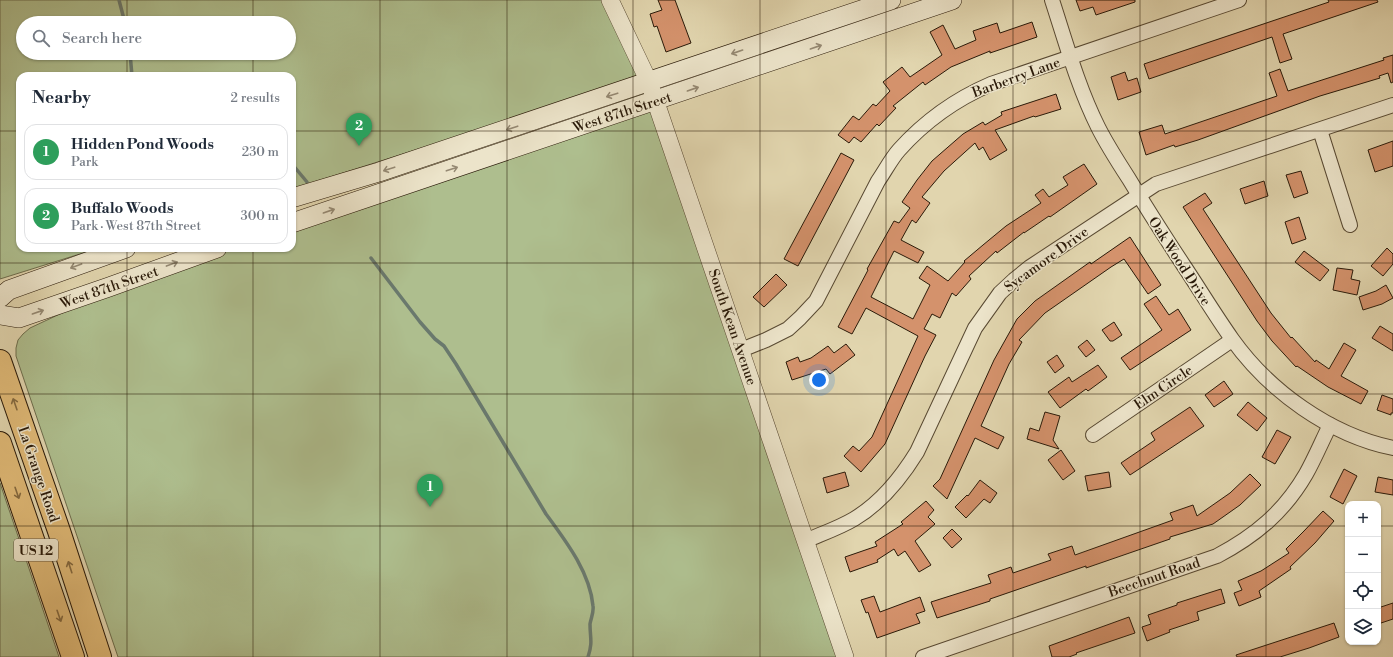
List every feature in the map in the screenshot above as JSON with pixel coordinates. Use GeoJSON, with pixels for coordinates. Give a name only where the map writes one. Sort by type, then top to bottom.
{"type":"FeatureCollection","features":[{"type":"Feature","properties":{"kind":"highway","name":"La Grange Road"},"geometry":{"type":"LineString","coordinates":[[0,361],[59,531],[100,657]]}},
{"type":"Feature","properties":{"kind":"highway","name":"La Grange Road"},"geometry":{"type":"LineString","coordinates":[[0,443],[73,657]]}},
{"type":"Feature","properties":{"kind":"main road","name":"West 87th Street"},"geometry":{"type":"LineString","coordinates":[[296,197],[379,172],[891,0]]}},
{"type":"Feature","properties":{"kind":"main road","name":"West 87th Street"},"geometry":{"type":"LineString","coordinates":[[296,222],[952,0]]}},
{"type":"Feature","properties":{"kind":"main road"},"geometry":{"type":"LineString","coordinates":[[0,298],[9,290],[115,252]]}},
{"type":"Feature","properties":{"kind":"main road","name":"West 87th Street"},"geometry":{"type":"LineString","coordinates":[[0,315],[19,318],[206,252]]}},
{"type":"Feature","properties":{"kind":"street","name":"South Kean Avenue"},"geometry":{"type":"LineString","coordinates":[[610,0],[649,82],[656,101],[845,657]]}},
{"type":"Feature","properties":{"kind":"street","name":"Oak Wood Drive"},"geometry":{"type":"LineString","coordinates":[[1052,0],[1086,100],[1098,127],[1145,207],[1232,340],[1255,367],[1291,400],[1350,435],[1380,446],[1393,448]]}},
{"type":"Feature","properties":{"kind":"street","name":"Barberry Lane"},"geometry":{"type":"LineString","coordinates":[[741,350],[788,329],[816,301],[878,181],[898,151],[945,109],[974,91],[991,84],[1239,0]]}},
{"type":"Feature","properties":{"kind":"street","name":"Sycamore Drive"},"geometry":{"type":"LineString","coordinates":[[806,541],[853,519],[864,512],[892,488],[904,473],[917,452],[975,328],[1000,293],[1030,268],[1156,184],[1393,105]]}},
{"type":"Feature","properties":{"kind":"street"},"geometry":{"type":"LineString","coordinates":[[1320,130],[1350,224]]}},
{"type":"Feature","properties":{"kind":"street","name":"Elm Circle"},"geometry":{"type":"LineString","coordinates":[[1093,435],[1232,340]]}},
{"type":"Feature","properties":{"kind":"street","name":"Beechnut Road"},"geometry":{"type":"LineString","coordinates":[[923,657],[1217,556],[1235,547],[1252,536],[1271,520],[1287,502],[1306,475],[1330,424]]}},
{"type":"Feature","properties":{"kind":"green space"},"geometry":{"type":"Polygon","coordinates":[[[0,0],[607,0],[649,93],[844,657],[118,657],[16,356],[18,340],[23,334],[30,328],[77,306],[222,252],[296,252],[296,224],[617,104],[612,88],[296,188],[296,72],[16,72],[16,252],[86,252],[0,279],[0,0]]]}},
{"type":"Feature","properties":{"kind":"green space"},"geometry":{"type":"Polygon","coordinates":[[[0,483],[59,657],[0,657],[0,483]]]}},
{"type":"Feature","properties":{"kind":"building"},"geometry":{"type":"Polygon","coordinates":[[[658,0],[675,0],[691,43],[666,52],[657,26],[654,27],[650,14],[662,10],[658,0]]]}},
{"type":"Feature","properties":{"kind":"building"},"geometry":{"type":"Polygon","coordinates":[[[1076,0],[1135,0],[1135,2],[1096,15],[1093,7],[1080,11],[1076,0]]]}},
{"type":"Feature","properties":{"kind":"building"},"geometry":{"type":"Polygon","coordinates":[[[1328,0],[1377,0],[1378,2],[1283,34],[1292,59],[1280,63],[1272,37],[1149,79],[1144,64],[1329,2],[1328,0]]]}},
{"type":"Feature","properties":{"kind":"building"},"geometry":{"type":"Polygon","coordinates":[[[1032,22],[1037,37],[990,53],[990,51],[951,67],[925,85],[923,82],[893,106],[896,108],[879,126],[877,124],[861,142],[854,137],[849,143],[838,135],[853,116],[859,120],[873,104],[876,106],[890,91],[883,82],[902,67],[910,77],[942,55],[930,32],[943,25],[955,49],[976,40],[973,31],[997,23],[1000,33],[1032,22]]]}},
{"type":"Feature","properties":{"kind":"building"},"geometry":{"type":"Polygon","coordinates":[[[1393,55],[1393,82],[1391,83],[1388,73],[1379,76],[1380,78],[1320,96],[1198,140],[1175,147],[1174,145],[1146,155],[1139,132],[1162,125],[1165,134],[1277,96],[1269,73],[1280,69],[1288,91],[1384,60],[1383,58],[1393,55]]]}},
{"type":"Feature","properties":{"kind":"building"},"geometry":{"type":"Polygon","coordinates":[[[1125,72],[1128,81],[1137,78],[1141,92],[1118,100],[1111,77],[1125,72]]]}},
{"type":"Feature","properties":{"kind":"building"},"geometry":{"type":"Polygon","coordinates":[[[1056,94],[1061,109],[1035,117],[1034,116],[995,130],[1007,150],[990,160],[983,147],[979,150],[975,143],[944,171],[922,197],[930,203],[916,223],[912,220],[901,240],[924,252],[918,263],[894,251],[871,297],[913,319],[930,285],[919,278],[927,266],[948,281],[965,262],[964,261],[983,245],[1006,226],[1041,203],[1035,195],[1043,189],[1049,197],[1068,185],[1063,177],[1084,164],[1097,184],[1050,217],[1049,216],[1024,232],[997,253],[996,251],[969,276],[971,279],[956,296],[952,293],[940,318],[932,314],[924,329],[936,335],[885,444],[861,472],[844,456],[853,446],[859,451],[872,437],[918,336],[866,308],[852,334],[838,327],[868,270],[867,269],[894,221],[899,223],[910,208],[902,202],[932,161],[963,134],[983,122],[985,125],[1002,115],[1001,112],[1056,94]]]}},
{"type":"Feature","properties":{"kind":"building"},"geometry":{"type":"Polygon","coordinates":[[[1393,141],[1393,166],[1375,172],[1368,150],[1393,141]]]}},
{"type":"Feature","properties":{"kind":"building"},"geometry":{"type":"Polygon","coordinates":[[[841,153],[854,160],[798,266],[784,259],[841,153]]]}},
{"type":"Feature","properties":{"kind":"building"},"geometry":{"type":"Polygon","coordinates":[[[1301,171],[1308,193],[1294,198],[1286,175],[1301,171]]]}},
{"type":"Feature","properties":{"kind":"building"},"geometry":{"type":"Polygon","coordinates":[[[1264,181],[1268,196],[1245,204],[1240,189],[1264,181]]]}},
{"type":"Feature","properties":{"kind":"building"},"geometry":{"type":"Polygon","coordinates":[[[1205,193],[1212,203],[1203,209],[1271,313],[1291,338],[1292,337],[1315,362],[1316,360],[1329,369],[1344,343],[1356,350],[1341,376],[1368,391],[1361,404],[1328,387],[1297,366],[1296,367],[1272,341],[1257,321],[1183,207],[1205,193]]]}},
{"type":"Feature","properties":{"kind":"building"},"geometry":{"type":"Polygon","coordinates":[[[1299,217],[1306,239],[1292,244],[1285,222],[1299,217]]]}},
{"type":"Feature","properties":{"kind":"building"},"geometry":{"type":"Polygon","coordinates":[[[1130,237],[1161,285],[1148,294],[1124,259],[1045,313],[1019,340],[1022,342],[1009,364],[981,426],[1004,437],[998,449],[975,438],[947,499],[933,486],[940,479],[994,360],[1017,319],[1035,301],[1090,262],[1091,264],[1130,237]]]}},
{"type":"Feature","properties":{"kind":"building"},"geometry":{"type":"Polygon","coordinates":[[[1387,248],[1393,254],[1393,264],[1383,276],[1371,266],[1387,248]]]}},
{"type":"Feature","properties":{"kind":"building"},"geometry":{"type":"Polygon","coordinates":[[[1304,251],[1329,270],[1320,281],[1295,262],[1304,251]]]}},
{"type":"Feature","properties":{"kind":"building"},"geometry":{"type":"Polygon","coordinates":[[[1337,268],[1353,270],[1351,279],[1360,281],[1357,295],[1333,290],[1337,268]]]}},
{"type":"Feature","properties":{"kind":"building"},"geometry":{"type":"Polygon","coordinates":[[[776,274],[787,285],[764,307],[753,297],[776,274]]]}},
{"type":"Feature","properties":{"kind":"building"},"geometry":{"type":"Polygon","coordinates":[[[1386,285],[1393,298],[1382,304],[1363,310],[1359,297],[1376,291],[1386,285]]]}},
{"type":"Feature","properties":{"kind":"building"},"geometry":{"type":"Polygon","coordinates":[[[1156,296],[1169,315],[1178,309],[1191,330],[1130,370],[1121,358],[1162,330],[1144,304],[1156,296]]]}},
{"type":"Feature","properties":{"kind":"building"},"geometry":{"type":"Polygon","coordinates":[[[1114,322],[1122,335],[1113,341],[1110,341],[1102,330],[1114,322]]]}},
{"type":"Feature","properties":{"kind":"building"},"geometry":{"type":"Polygon","coordinates":[[[1380,326],[1393,334],[1393,351],[1372,338],[1380,326]]]}},
{"type":"Feature","properties":{"kind":"building"},"geometry":{"type":"Polygon","coordinates":[[[1087,340],[1095,350],[1086,357],[1078,347],[1087,340]]]}},
{"type":"Feature","properties":{"kind":"building"},"geometry":{"type":"Polygon","coordinates":[[[846,344],[855,355],[830,374],[826,369],[792,380],[786,362],[798,357],[800,362],[811,358],[828,346],[834,353],[846,344]]]}},
{"type":"Feature","properties":{"kind":"building"},"geometry":{"type":"Polygon","coordinates":[[[1057,355],[1064,366],[1055,373],[1047,362],[1057,355]]]}},
{"type":"Feature","properties":{"kind":"building"},"geometry":{"type":"Polygon","coordinates":[[[1098,365],[1107,377],[1088,391],[1086,389],[1060,408],[1048,392],[1069,377],[1072,382],[1098,365]]]}},
{"type":"Feature","properties":{"kind":"building"},"geometry":{"type":"Polygon","coordinates":[[[1224,381],[1233,394],[1214,407],[1205,395],[1224,381]]]}},
{"type":"Feature","properties":{"kind":"building"},"geometry":{"type":"Polygon","coordinates":[[[1382,395],[1393,399],[1393,413],[1391,413],[1391,415],[1377,410],[1382,395]]]}},
{"type":"Feature","properties":{"kind":"building"},"geometry":{"type":"Polygon","coordinates":[[[1248,402],[1267,418],[1257,431],[1237,415],[1248,402]]]}},
{"type":"Feature","properties":{"kind":"building"},"geometry":{"type":"Polygon","coordinates":[[[1190,407],[1204,426],[1130,475],[1121,463],[1155,440],[1151,433],[1190,407]]]}},
{"type":"Feature","properties":{"kind":"building"},"geometry":{"type":"Polygon","coordinates":[[[1045,412],[1060,416],[1053,440],[1059,449],[1027,439],[1030,428],[1039,431],[1045,412]]]}},
{"type":"Feature","properties":{"kind":"building"},"geometry":{"type":"Polygon","coordinates":[[[1277,430],[1291,437],[1275,464],[1262,457],[1277,430]]]}},
{"type":"Feature","properties":{"kind":"building"},"geometry":{"type":"Polygon","coordinates":[[[1061,450],[1075,471],[1063,480],[1048,460],[1061,450]]]}},
{"type":"Feature","properties":{"kind":"building"},"geometry":{"type":"Polygon","coordinates":[[[1344,469],[1357,476],[1343,504],[1330,497],[1344,469]]]}},
{"type":"Feature","properties":{"kind":"building"},"geometry":{"type":"Polygon","coordinates":[[[845,472],[849,486],[827,493],[823,478],[845,472]]]}},
{"type":"Feature","properties":{"kind":"building"},"geometry":{"type":"Polygon","coordinates":[[[1109,472],[1111,487],[1088,491],[1085,476],[1109,472]]]}},
{"type":"Feature","properties":{"kind":"building"},"geometry":{"type":"Polygon","coordinates":[[[1250,474],[1261,485],[1240,505],[1213,524],[1170,537],[1170,539],[1086,568],[1086,566],[990,599],[990,601],[937,618],[931,602],[991,583],[988,575],[1011,567],[1013,573],[1051,560],[1048,554],[1072,546],[1075,555],[1173,520],[1170,513],[1193,505],[1197,516],[1230,493],[1250,474]]]}},
{"type":"Feature","properties":{"kind":"building"},"geometry":{"type":"Polygon","coordinates":[[[1378,477],[1393,480],[1393,495],[1375,492],[1378,477]]]}},
{"type":"Feature","properties":{"kind":"building"},"geometry":{"type":"Polygon","coordinates":[[[980,480],[997,493],[990,503],[984,499],[966,518],[955,507],[967,495],[968,496],[980,480]]]}},
{"type":"Feature","properties":{"kind":"building"},"geometry":{"type":"Polygon","coordinates":[[[926,501],[934,510],[928,517],[935,524],[915,541],[931,565],[919,572],[905,551],[898,556],[894,549],[877,560],[878,562],[850,572],[845,557],[877,546],[875,542],[903,524],[901,522],[926,501]]]}},
{"type":"Feature","properties":{"kind":"building"},"geometry":{"type":"Polygon","coordinates":[[[1323,511],[1334,521],[1315,543],[1290,567],[1291,569],[1259,591],[1261,597],[1239,606],[1234,593],[1242,590],[1238,581],[1261,571],[1289,553],[1286,549],[1323,511]]]}},
{"type":"Feature","properties":{"kind":"building"},"geometry":{"type":"Polygon","coordinates":[[[952,529],[962,539],[952,548],[943,538],[952,529]]]}},
{"type":"Feature","properties":{"kind":"building"},"geometry":{"type":"Polygon","coordinates":[[[1221,589],[1225,603],[1197,612],[1199,620],[1169,630],[1170,632],[1147,641],[1142,627],[1151,624],[1148,615],[1177,605],[1177,603],[1221,589]]]}},
{"type":"Feature","properties":{"kind":"building"},"geometry":{"type":"Polygon","coordinates":[[[874,596],[880,612],[920,597],[925,611],[916,614],[920,623],[877,638],[868,612],[866,613],[861,600],[874,596]]]}},
{"type":"Feature","properties":{"kind":"building"},"geometry":{"type":"Polygon","coordinates":[[[1393,603],[1393,619],[1381,623],[1381,607],[1393,603]]]}},
{"type":"Feature","properties":{"kind":"building"},"geometry":{"type":"Polygon","coordinates":[[[1129,617],[1135,633],[1076,653],[1077,654],[1069,657],[1052,657],[1049,646],[1129,617]]]}},
{"type":"Feature","properties":{"kind":"building"},"geometry":{"type":"Polygon","coordinates":[[[1334,623],[1339,637],[1309,648],[1280,657],[1237,657],[1236,655],[1334,623]]]}},
{"type":"Feature","properties":{"kind":"waterway"},"geometry":{"type":"LineString","coordinates":[[119,0],[123,16]]}},
{"type":"Feature","properties":{"kind":"waterway"},"geometry":{"type":"LineString","coordinates":[[131,60],[132,72]]}},
{"type":"Feature","properties":{"kind":"waterway"},"geometry":{"type":"LineString","coordinates":[[296,169],[307,182]]}},
{"type":"Feature","properties":{"kind":"waterway"},"geometry":{"type":"LineString","coordinates":[[371,258],[420,322],[435,339],[444,346],[546,514],[576,557],[587,581],[593,606],[590,624],[591,644],[588,657]]}},
{"type":"Feature","properties":{"kind":"place","name":"Buffalo Woods"},"geometry":{"type":"Point","coordinates":[359,146]}},
{"type":"Feature","properties":{"kind":"place","name":"Hidden Pond Woods"},"geometry":{"type":"Point","coordinates":[430,507]}}]}
